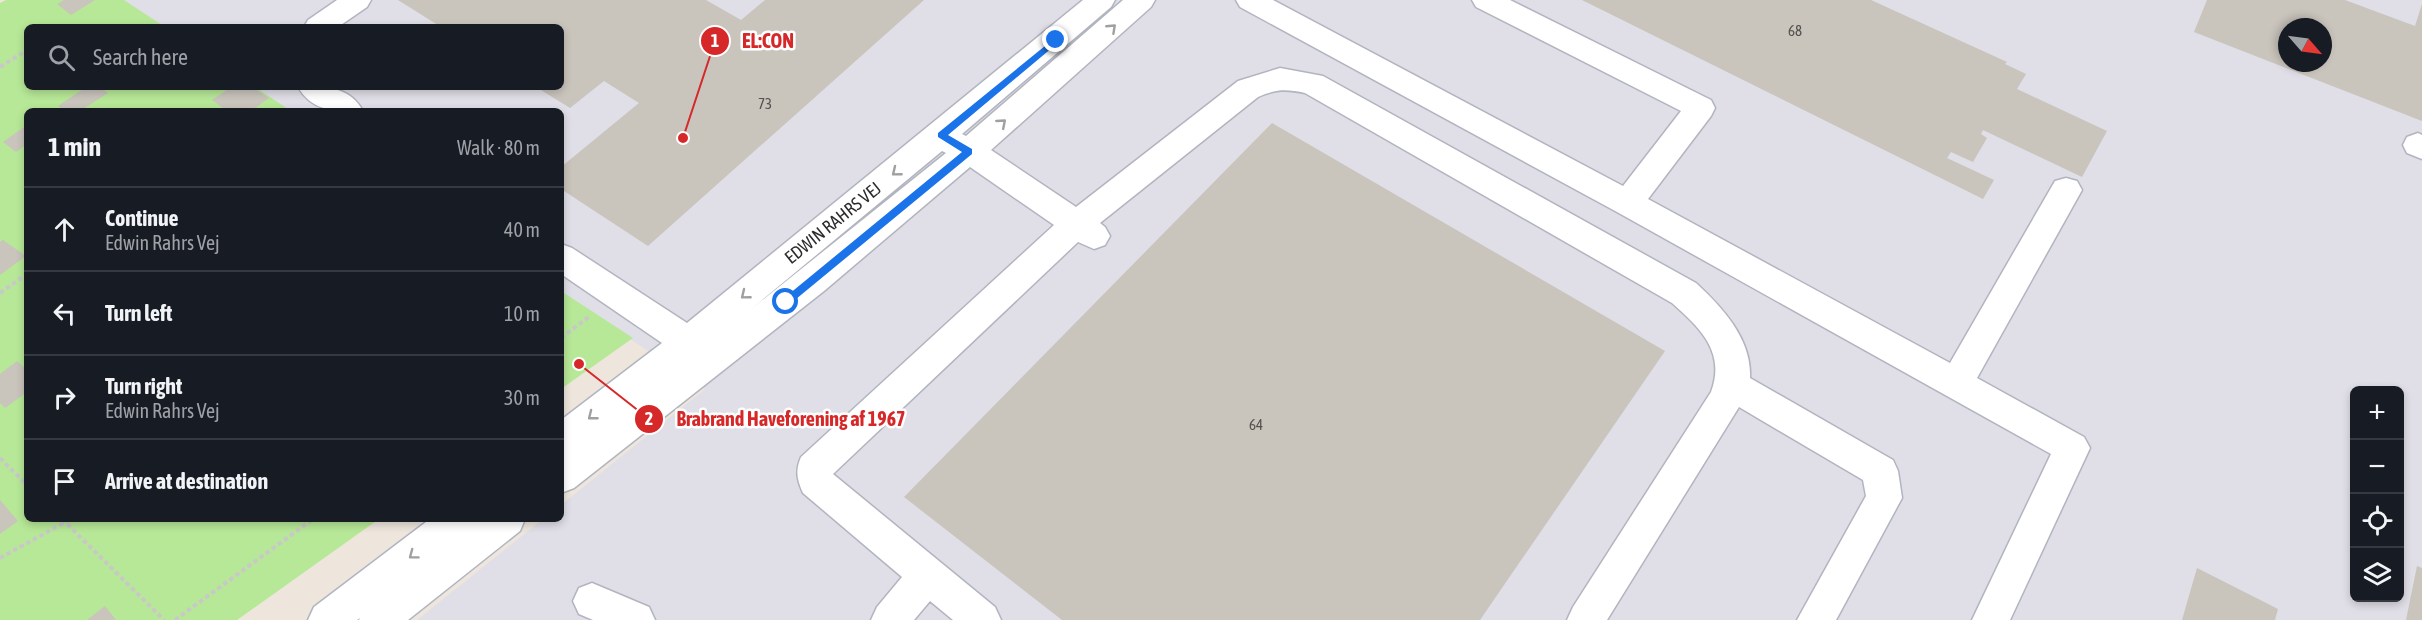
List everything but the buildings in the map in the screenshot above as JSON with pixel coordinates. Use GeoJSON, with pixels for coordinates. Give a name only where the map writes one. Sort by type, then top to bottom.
{"type":"FeatureCollection","features":[{"type":"Feature","properties":{"kind":"street"},"geometry":{"type":"LineString","coordinates":[[322,24],[357,0]]}},
{"type":"Feature","properties":{"kind":"street","name":"EDWIN RAHRS VEJ"},"geometry":{"type":"LineString","coordinates":[[564,474],[941,135],[1101,0]]}},
{"type":"Feature","properties":{"kind":"street","name":"EDWIN RAHRS VEJ"},"geometry":{"type":"LineString","coordinates":[[564,438],[700,350],[803,288],[968,152],[1141,0]]}},
{"type":"Feature","properties":{"kind":"street"},"geometry":{"type":"LineString","coordinates":[[1486,0],[1700,108],[1628,203]]}},
{"type":"Feature","properties":{"kind":"street"},"geometry":{"type":"LineString","coordinates":[[1274,5],[2072,448],[1991,620]]}},
{"type":"Feature","properties":{"kind":"street"},"geometry":{"type":"LineString","coordinates":[[982,620],[816,482],[814,468],[1248,89],[1267,80],[1282,77],[1313,84],[1684,293],[1707,313],[1723,337],[1733,375],[1726,398],[1586,620]]}},
{"type":"Feature","properties":{"kind":"street"},"geometry":{"type":"LineString","coordinates":[[317,90],[344,108]]}},
{"type":"Feature","properties":{"kind":"street"},"geometry":{"type":"LineString","coordinates":[[941,135],[1085,230]]}},
{"type":"Feature","properties":{"kind":"street"},"geometry":{"type":"LineString","coordinates":[[1956,384],[2066,190]]}},
{"type":"Feature","properties":{"kind":"street"},"geometry":{"type":"LineString","coordinates":[[564,259],[700,350]]}},
{"type":"Feature","properties":{"kind":"street"},"geometry":{"type":"LineString","coordinates":[[1730,384],[1880,471],[1884,498],[1816,620]]}},
{"type":"Feature","properties":{"kind":"street"},"geometry":{"type":"LineString","coordinates":[[327,620],[455,522]]}},
{"type":"Feature","properties":{"kind":"street"},"geometry":{"type":"LineString","coordinates":[[378,620],[503,522]]}},
{"type":"Feature","properties":{"kind":"street"},"geometry":{"type":"LineString","coordinates":[[890,620],[928,575]]}},
{"type":"Feature","properties":{"kind":"street"},"geometry":{"type":"LineString","coordinates":[[592,601],[636,620]]}},
{"type":"Feature","properties":{"kind":"path"},"geometry":{"type":"LineString","coordinates":[[0,67],[24,52]]}},
{"type":"Feature","properties":{"kind":"path"},"geometry":{"type":"LineString","coordinates":[[0,293],[24,276]]}},
{"type":"Feature","properties":{"kind":"path"},"geometry":{"type":"LineString","coordinates":[[0,458],[24,482]]}},
{"type":"Feature","properties":{"kind":"path"},"geometry":{"type":"LineString","coordinates":[[0,558],[62,522]]}},
{"type":"Feature","properties":{"kind":"path"},"geometry":{"type":"LineString","coordinates":[[65,522],[164,620]]}},
{"type":"Feature","properties":{"kind":"path"},"geometry":{"type":"LineString","coordinates":[[175,620],[309,522]]}},
{"type":"Feature","properties":{"kind":"shaded area"},"geometry":{"type":"Polygon","coordinates":[[[121,0],[2422,0],[2422,620],[417,620],[539,522],[564,522],[564,503],[705,389],[564,295],[564,108],[284,108],[256,90],[564,90],[564,24],[157,24],[121,0]]]}},
{"type":"Feature","properties":{"kind":"green space"},"geometry":{"type":"Polygon","coordinates":[[[6,0],[124,0],[160,24],[24,24],[24,90],[260,90],[286,108],[24,108],[24,522],[375,522],[237,620],[0,620],[0,3],[6,0]]]}},
{"type":"Feature","properties":{"kind":"green space"},"geometry":{"type":"Polygon","coordinates":[[[564,293],[633,338],[564,387],[564,293]]]}},
{"type":"Feature","properties":{"kind":"place","name":"EL:CON"},"geometry":{"type":"Point","coordinates":[683,138]}},
{"type":"Feature","properties":{"kind":"place","name":"Brabrand Haveforening af 1967"},"geometry":{"type":"Point","coordinates":[579,364]}},
{"type":"Feature","properties":{"kind":"route"},"geometry":{"type":"LineString","coordinates":[[786,302],[968,152],[941,135],[1056,40]]}}]}
